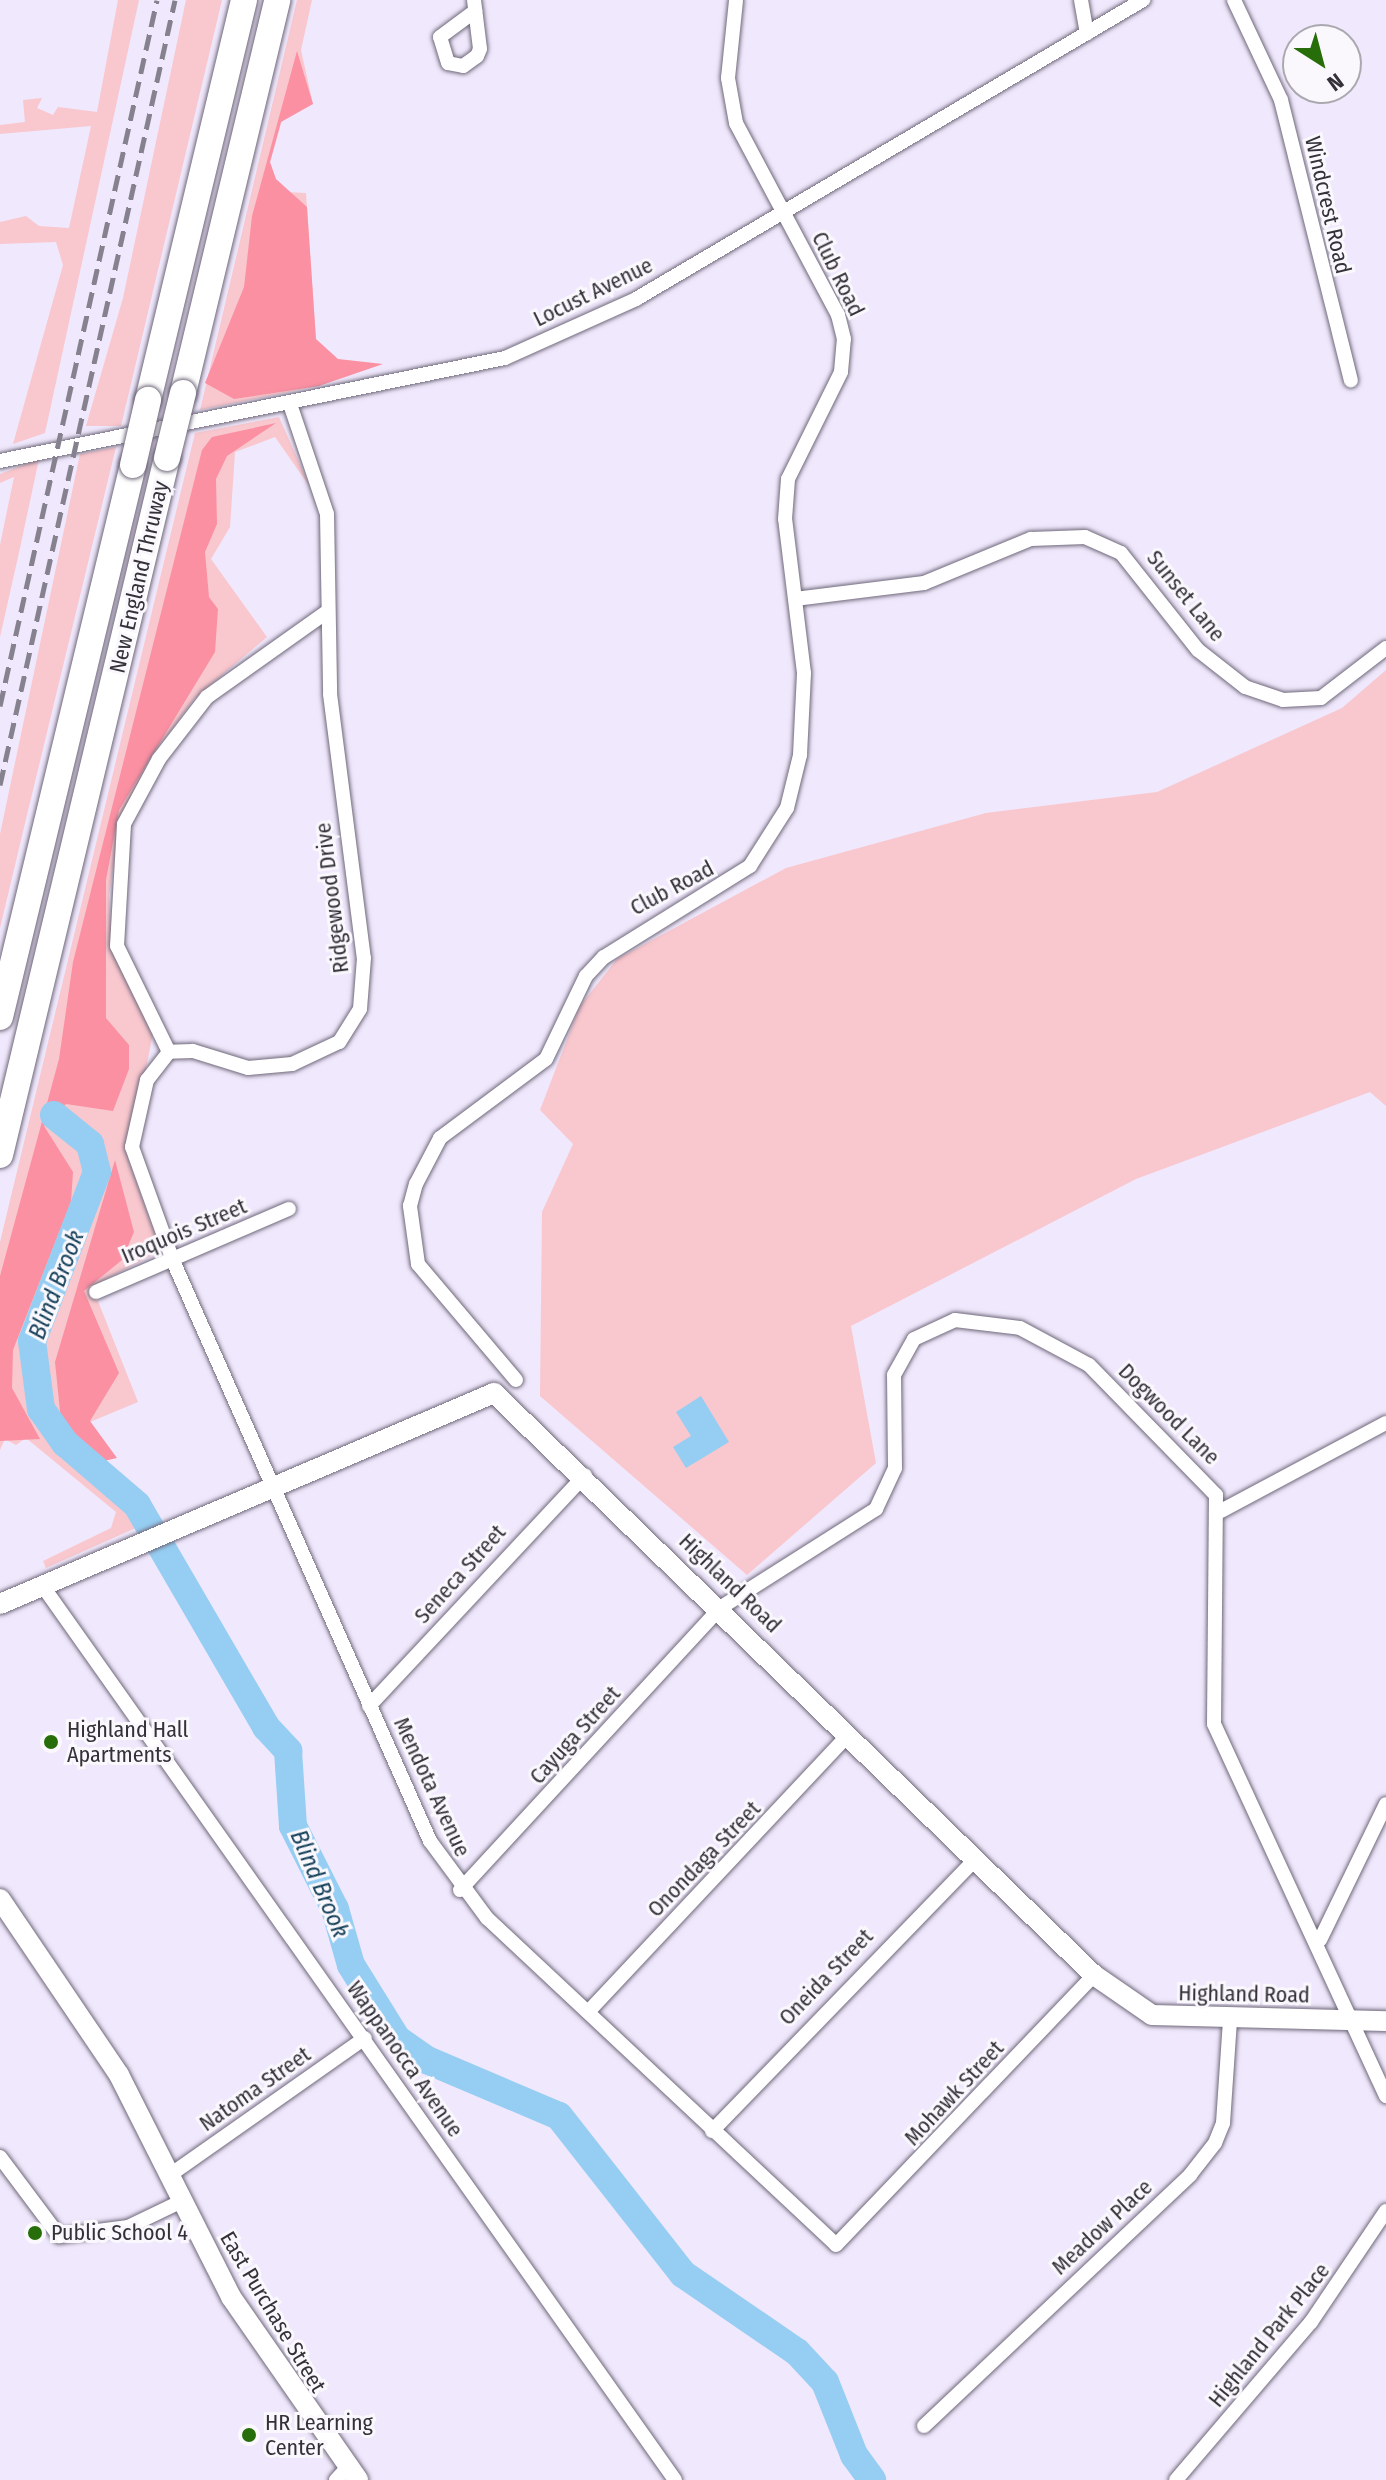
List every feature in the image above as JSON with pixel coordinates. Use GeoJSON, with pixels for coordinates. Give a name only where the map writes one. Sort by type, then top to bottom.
{"type":"FeatureCollection","features":[{"type":"Feature","properties":{"kind":"highway","name":"New England Thruway"},"geometry":{"type":"LineString","coordinates":[[0,1017],[244,0]]}},
{"type":"Feature","properties":{"kind":"highway","name":"New England Thruway"},"geometry":{"type":"LineString","coordinates":[[0,1155],[277,0]]}},
{"type":"Feature","properties":{"kind":"street","name":"Club Road"},"geometry":{"type":"LineString","coordinates":[[516,1380],[418,1264],[410,1206],[416,1184],[440,1138],[546,1059],[586,976],[604,957],[641,929],[724,888],[770,841],[800,755],[804,673],[795,599],[788,479],[841,372],[844,339],[736,123],[728,78],[736,0]]}},
{"type":"Feature","properties":{"kind":"street"},"geometry":{"type":"LineString","coordinates":[[1081,0],[1087,33]]}},
{"type":"Feature","properties":{"kind":"street","name":"Locust Avenue"},"geometry":{"type":"LineString","coordinates":[[0,461],[505,358],[636,299],[1143,0]]}},
{"type":"Feature","properties":{"kind":"street","name":"Windcrest Road"},"geometry":{"type":"LineString","coordinates":[[1234,0],[1281,100],[1351,380]]}},
{"type":"Feature","properties":{"kind":"street","name":"Ridgewood Drive"},"geometry":{"type":"LineString","coordinates":[[169,1052],[193,1051],[248,1068],[292,1064],[339,1042],[360,1009],[364,958],[325,613],[327,514],[290,404]]}},
{"type":"Feature","properties":{"kind":"street","name":"Sunset Lane"},"geometry":{"type":"LineString","coordinates":[[795,599],[924,583],[1031,539],[1085,537],[1121,553],[1198,650],[1245,687],[1283,700],[1321,698],[1386,648]]}},
{"type":"Feature","properties":{"kind":"street"},"geometry":{"type":"LineString","coordinates":[[173,1261],[132,1147],[147,1080],[169,1052],[117,946],[114,909],[129,809],[207,697],[275,642],[325,613]]}},
{"type":"Feature","properties":{"kind":"street","name":"Iroquois Street"},"geometry":{"type":"LineString","coordinates":[[96,1292],[289,1209]]}},
{"type":"Feature","properties":{"kind":"street","name":"Mendota Avenue"},"geometry":{"type":"LineString","coordinates":[[173,1261],[430,1841],[460,1890],[830,2242],[847,2242]]}},
{"type":"Feature","properties":{"kind":"street","name":"Dogwood Lane"},"geometry":{"type":"LineString","coordinates":[[720,1608],[876,1509],[895,1468],[894,1375],[914,1339],[955,1320],[1020,1328],[1089,1365],[1209,1485],[1221,1511]]}},
{"type":"Feature","properties":{"kind":"street","name":"Highland Road"},"geometry":{"type":"LineString","coordinates":[[0,1604],[272,1484],[494,1393],[585,1475],[1094,1975],[1152,2015],[1386,2021]]}},
{"type":"Feature","properties":{"kind":"street"},"geometry":{"type":"LineString","coordinates":[[1386,1423],[1221,1511],[1214,1724],[1320,1940],[1347,2020],[1386,2096]]}},
{"type":"Feature","properties":{"kind":"street","name":"Seneca Street"},"geometry":{"type":"LineString","coordinates":[[369,1706],[585,1475]]}},
{"type":"Feature","properties":{"kind":"street","name":"Wappanocca Avenue"},"geometry":{"type":"LineString","coordinates":[[42,1585],[675,2480]]}},
{"type":"Feature","properties":{"kind":"street","name":"Cayuga Street"},"geometry":{"type":"LineString","coordinates":[[460,1890],[720,1608]]}},
{"type":"Feature","properties":{"kind":"street","name":"Onondaga Street"},"geometry":{"type":"LineString","coordinates":[[588,2012],[849,1734]]}},
{"type":"Feature","properties":{"kind":"street"},"geometry":{"type":"LineString","coordinates":[[1320,1940],[1386,1804]]}},
{"type":"Feature","properties":{"kind":"street","name":"Oneida Street"},"geometry":{"type":"LineString","coordinates":[[712,2131],[976,1859]]}},
{"type":"Feature","properties":{"kind":"street"},"geometry":{"type":"LineString","coordinates":[[0,1899],[102,2046],[170,2175]]}},
{"type":"Feature","properties":{"kind":"street","name":"Mohawk Street"},"geometry":{"type":"LineString","coordinates":[[847,2242],[1094,1975]]}},
{"type":"Feature","properties":{"kind":"street","name":"Meadow Place"},"geometry":{"type":"LineString","coordinates":[[924,2426],[1190,2175],[1215,2143],[1223,2123],[1230,2019]]}},
{"type":"Feature","properties":{"kind":"street","name":"Natoma Street"},"geometry":{"type":"LineString","coordinates":[[170,2175],[365,2038]]}},
{"type":"Feature","properties":{"kind":"street"},"geometry":{"type":"LineString","coordinates":[[0,2157],[59,2236],[128,2227],[182,2201]]}},
{"type":"Feature","properties":{"kind":"street","name":"East Purchase Street"},"geometry":{"type":"LineString","coordinates":[[170,2175],[231,2297],[347,2476]]}},
{"type":"Feature","properties":{"kind":"street","name":"Highland Park Place"},"geometry":{"type":"LineString","coordinates":[[1176,2480],[1311,2322],[1386,2211]]}},
{"type":"Feature","properties":{"kind":"shaded area"},"geometry":{"type":"Polygon","coordinates":[[[118,0],[139,0],[45,433],[13,444],[63,265],[56,242],[0,244],[0,222],[26,216],[39,226],[69,228],[91,126],[0,134],[0,125],[25,122],[23,100],[42,98],[37,108],[53,115],[58,107],[97,112],[118,0]]]}},
{"type":"Feature","properties":{"kind":"shaded area"},"geometry":{"type":"Polygon","coordinates":[[[186,0],[222,0],[121,426],[86,426],[123,298],[186,0]]]}},
{"type":"Feature","properties":{"kind":"shaded area"},"geometry":{"type":"Polygon","coordinates":[[[297,0],[312,0],[301,50],[313,104],[284,113],[262,191],[306,193],[319,386],[200,410],[297,0]]]}},
{"type":"Feature","properties":{"kind":"shaded area"},"geometry":{"type":"Polygon","coordinates":[[[297,51],[313,104],[281,122],[270,162],[276,179],[307,207],[316,339],[338,359],[383,364],[319,386],[234,399],[205,383],[244,287],[252,216],[297,51]]]}},
{"type":"Feature","properties":{"kind":"shaded area"},"geometry":{"type":"Polygon","coordinates":[[[279,417],[310,487],[275,437],[235,452],[230,527],[211,559],[267,637],[195,698],[150,758],[119,825],[109,896],[112,946],[153,1033],[128,1159],[161,1251],[92,1286],[138,1402],[90,1422],[104,1458],[158,1518],[46,1568],[43,1561],[111,1528],[116,1512],[26,1438],[16,1445],[5,1439],[0,1450],[0,1242],[195,433],[279,417]]]}},
{"type":"Feature","properties":{"kind":"shaded area"},"geometry":{"type":"Polygon","coordinates":[[[276,423],[227,456],[216,479],[217,524],[205,552],[209,597],[218,609],[215,652],[119,810],[106,880],[106,1018],[129,1045],[129,1069],[113,1111],[66,1104],[44,1126],[73,1172],[71,1202],[13,1350],[12,1388],[40,1439],[0,1441],[0,1276],[59,1059],[73,962],[202,450],[212,437],[276,423]]]}},
{"type":"Feature","properties":{"kind":"shaded area"},"geometry":{"type":"Polygon","coordinates":[[[116,447],[0,928],[0,834],[80,454],[116,447]]]}},
{"type":"Feature","properties":{"kind":"shaded area"},"geometry":{"type":"Polygon","coordinates":[[[39,459],[0,637],[0,545],[14,477],[0,483],[0,474],[39,459]]]}},
{"type":"Feature","properties":{"kind":"shaded area"},"geometry":{"type":"Polygon","coordinates":[[[1386,670],[1386,1106],[1370,1092],[1136,1179],[851,1326],[876,1463],[747,1575],[540,1396],[542,1212],[573,1144],[540,1110],[580,1006],[617,959],[786,868],[986,813],[1157,792],[1342,708],[1386,670]]]}},
{"type":"Feature","properties":{"kind":"shaded area"},"geometry":{"type":"Polygon","coordinates":[[[115,1160],[134,1232],[122,1260],[84,1291],[119,1373],[90,1421],[117,1458],[95,1463],[61,1421],[55,1362],[115,1160]]]}},
{"type":"Feature","properties":{"kind":"water"},"geometry":{"type":"Polygon","coordinates":[[[701,1396],[729,1442],[686,1468],[673,1447],[691,1436],[676,1412],[701,1396]]]}},
{"type":"Feature","properties":{"kind":"waterway","name":"Blind Brook"},"geometry":{"type":"LineString","coordinates":[[54,1115],[90,1144],[97,1172],[32,1341],[41,1409],[65,1443],[137,1505],[266,1727],[288,1751],[293,1826],[335,1909],[351,1965],[397,2039],[427,2060],[559,2116],[683,2274],[797,2352],[825,2382],[854,2455],[872,2480]]}},
{"type":"Feature","properties":{"kind":"railway"},"geometry":{"type":"LineString","coordinates":[[0,706],[157,0]]}},
{"type":"Feature","properties":{"kind":"railway"},"geometry":{"type":"LineString","coordinates":[[0,785],[175,0]]}},
{"type":"Feature","properties":{"kind":"place","name":"Highland Hall Apartments"},"geometry":{"type":"Point","coordinates":[51,1742]}},
{"type":"Feature","properties":{"kind":"place","name":"Public School 4"},"geometry":{"type":"Point","coordinates":[35,2233]}},
{"type":"Feature","properties":{"kind":"place","name":"HR Learning Center"},"geometry":{"type":"Point","coordinates":[249,2435]}}]}
